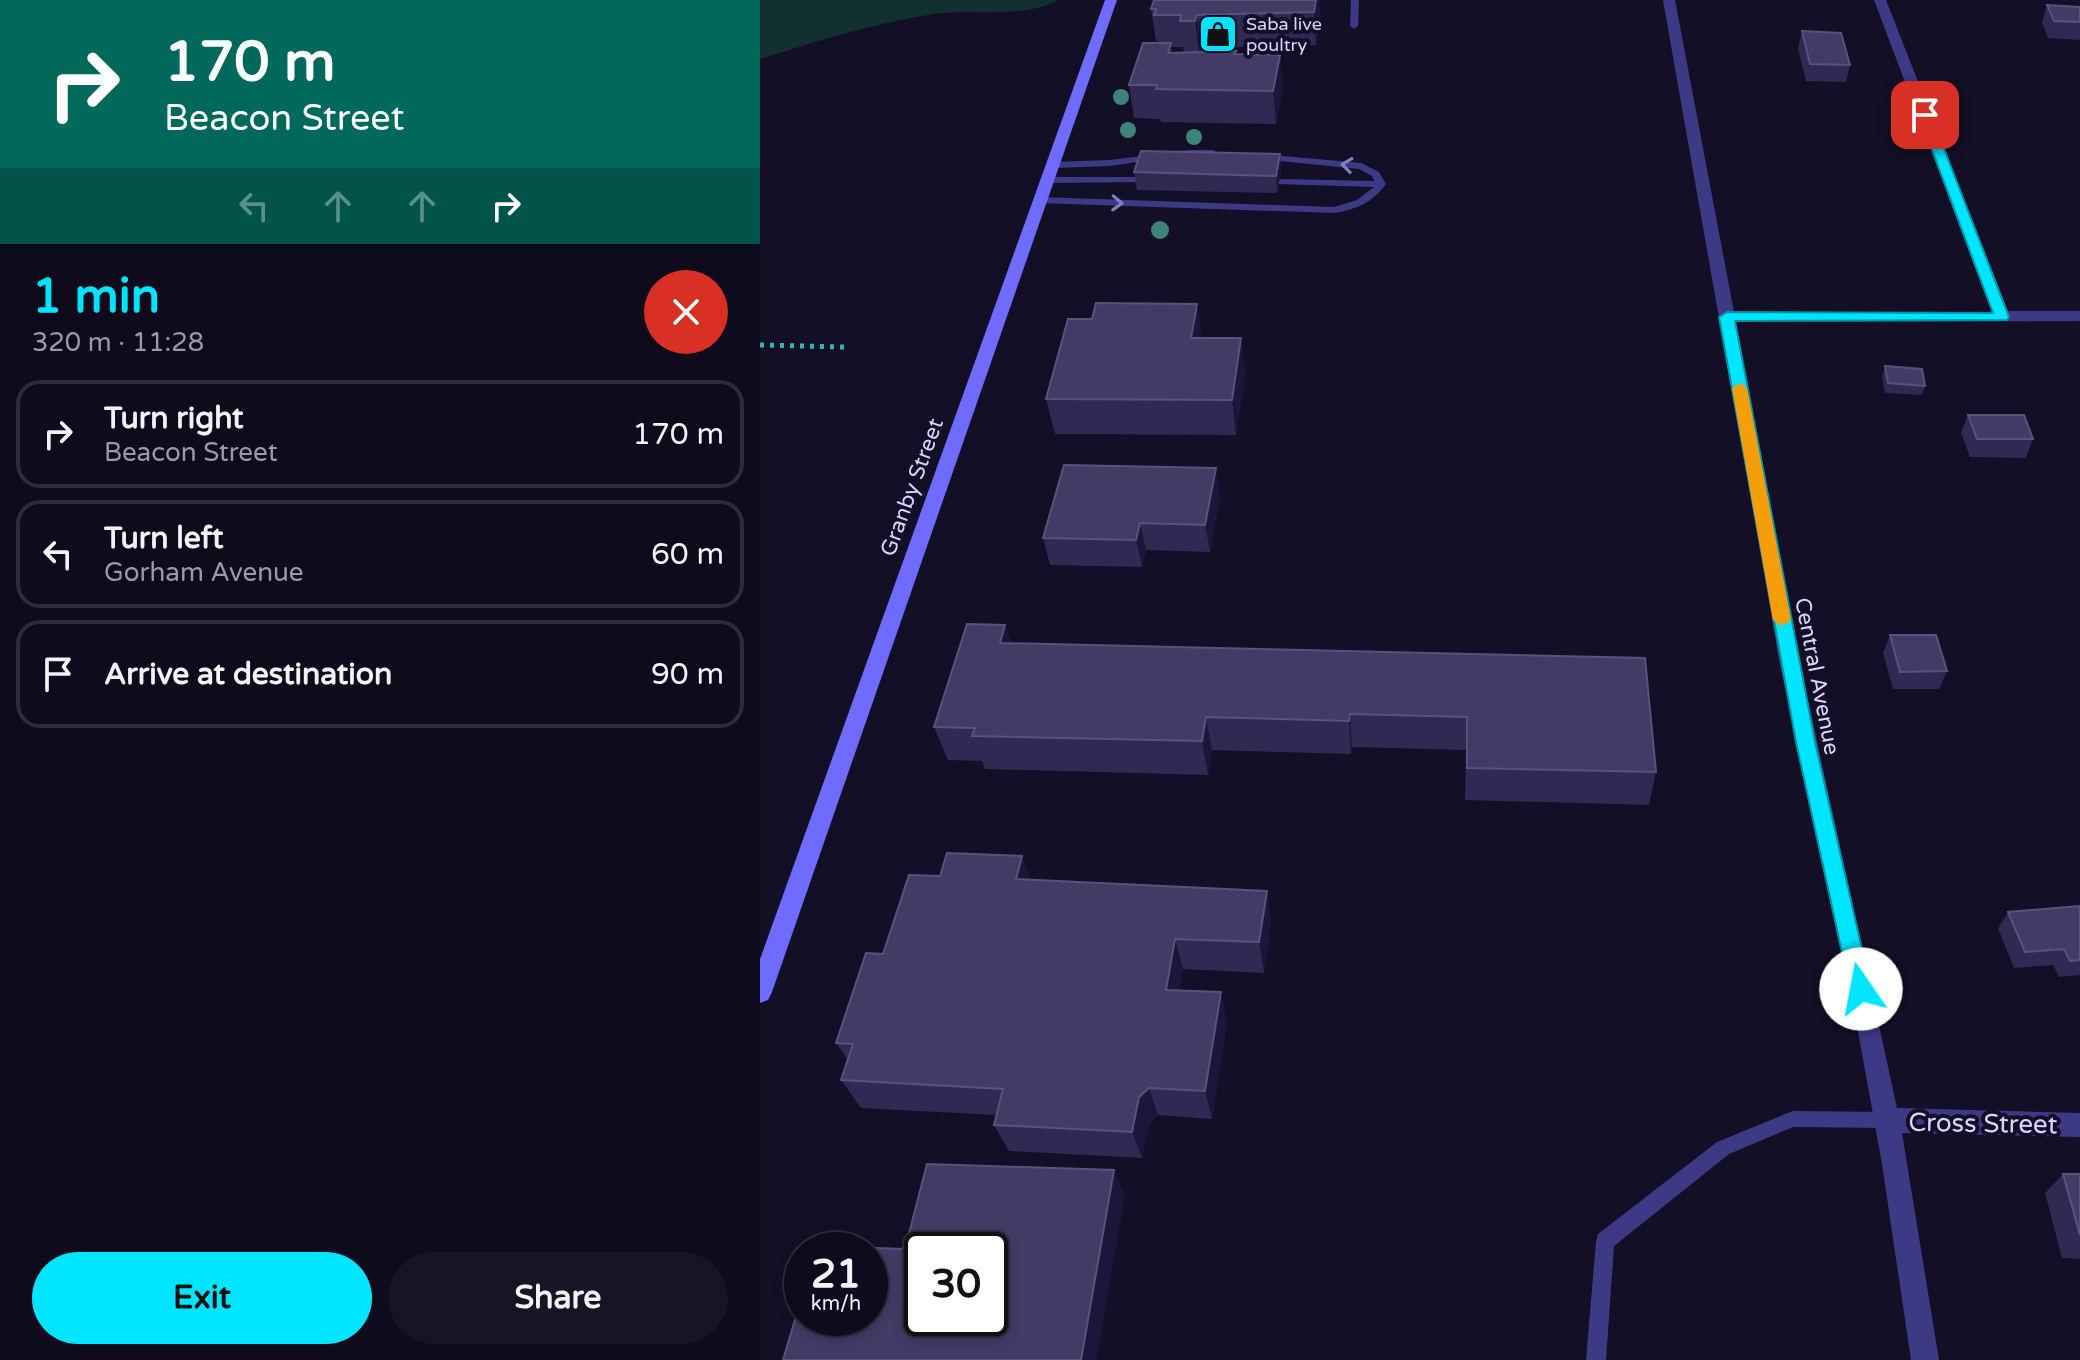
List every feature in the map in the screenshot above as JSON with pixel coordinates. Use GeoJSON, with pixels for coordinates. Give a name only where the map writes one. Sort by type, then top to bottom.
{"type":"FeatureCollection","features":[{"type":"Feature","properties":{"kind":"main road","name":"Granby Street"},"geometry":{"type":"LineString","coordinates":[[760,992],[1111,0]]}},
{"type":"Feature","properties":{"kind":"street","name":"Central Avenue"},"geometry":{"type":"LineString","coordinates":[[1669,0],[1799,711],[1887,1120],[1925,1360]]}},
{"type":"Feature","properties":{"kind":"street"},"geometry":{"type":"LineString","coordinates":[[1880,0],[2002,317]]}},
{"type":"Feature","properties":{"kind":"street"},"geometry":{"type":"LineString","coordinates":[[1727,317],[2080,316]]}},
{"type":"Feature","properties":{"kind":"street","name":"Cross Street"},"geometry":{"type":"LineString","coordinates":[[1887,1120],[2080,1125]]}},
{"type":"Feature","properties":{"kind":"lane"},"geometry":{"type":"LineString","coordinates":[[1354,26],[1355,0]]}},
{"type":"Feature","properties":{"kind":"lane"},"geometry":{"type":"LineString","coordinates":[[1050,173],[1147,155],[1185,152],[1230,155]]}},
{"type":"Feature","properties":{"kind":"lane"},"geometry":{"type":"LineString","coordinates":[[1246,156],[1361,166],[1376,174],[1381,184]]}},
{"type":"Feature","properties":{"kind":"lane"},"geometry":{"type":"LineString","coordinates":[[1257,165],[1293,160]]}},
{"type":"Feature","properties":{"kind":"lane"},"geometry":{"type":"LineString","coordinates":[[1116,162],[1174,165]]}},
{"type":"Feature","properties":{"kind":"lane"},"geometry":{"type":"LineString","coordinates":[[1206,165],[1219,165]]}},
{"type":"Feature","properties":{"kind":"lane"},"geometry":{"type":"LineString","coordinates":[[1050,173],[1141,180]]}},
{"type":"Feature","properties":{"kind":"lane"},"geometry":{"type":"LineString","coordinates":[[1280,182],[1381,184]]}},
{"type":"Feature","properties":{"kind":"lane"},"geometry":{"type":"LineString","coordinates":[[1039,200],[1334,210],[1355,207],[1372,196],[1381,184]]}},
{"type":"Feature","properties":{"kind":"lane"},"geometry":{"type":"LineString","coordinates":[[1596,1360],[1605,1241],[1723,1148],[1793,1119],[1887,1120]]}},
{"type":"Feature","properties":{"kind":"path"},"geometry":{"type":"LineString","coordinates":[[760,345],[845,347]]}},
{"type":"Feature","properties":{"kind":"green space"},"geometry":{"type":"Polygon","coordinates":[[[760,0],[1057,0],[1030,10],[934,14],[890,22],[760,59],[760,0]]]}},
{"type":"Feature","properties":{"kind":"building"},"geometry":{"type":"Polygon","coordinates":[[[1154,0],[1316,0],[1314,12],[1197,15],[1195,21],[1180,21],[1181,15],[1154,15],[1156,9],[1151,9],[1154,0]]]}},
{"type":"Feature","properties":{"kind":"building"},"geometry":{"type":"Polygon","coordinates":[[[2047,5],[2080,7],[2080,22],[2054,21],[2047,5]]]}},
{"type":"Feature","properties":{"kind":"building"},"geometry":{"type":"Polygon","coordinates":[[[1802,31],[1841,33],[1850,65],[1810,64],[1802,31]]]}},
{"type":"Feature","properties":{"kind":"building"},"geometry":{"type":"Polygon","coordinates":[[[1143,43],[1171,43],[1168,53],[1236,51],[1234,54],[1280,55],[1273,91],[1156,89],[1157,85],[1129,85],[1143,43]]]}},
{"type":"Feature","properties":{"kind":"building"},"geometry":{"type":"Polygon","coordinates":[[[1141,151],[1280,154],[1276,176],[1134,172],[1141,151]]]}},
{"type":"Feature","properties":{"kind":"building"},"geometry":{"type":"Polygon","coordinates":[[[1096,303],[1197,304],[1191,338],[1241,338],[1232,400],[1046,399],[1068,319],[1092,319],[1096,303]]]}},
{"type":"Feature","properties":{"kind":"building"},"geometry":{"type":"Polygon","coordinates":[[[1885,366],[1922,369],[1925,386],[1888,383],[1885,366]]]}},
{"type":"Feature","properties":{"kind":"building"},"geometry":{"type":"Polygon","coordinates":[[[1968,415],[2024,415],[2033,439],[1977,439],[1968,415]]]}},
{"type":"Feature","properties":{"kind":"building"},"geometry":{"type":"Polygon","coordinates":[[[1064,465],[1216,468],[1205,525],[1140,523],[1136,540],[1043,538],[1064,465]]]}},
{"type":"Feature","properties":{"kind":"building"},"geometry":{"type":"Polygon","coordinates":[[[967,624],[1005,625],[1000,643],[1645,658],[1656,772],[1467,768],[1467,717],[1350,714],[1349,721],[1206,717],[1202,741],[972,736],[975,728],[934,727],[967,624]]]}},
{"type":"Feature","properties":{"kind":"building"},"geometry":{"type":"Polygon","coordinates":[[[1890,635],[1936,635],[1947,671],[1900,672],[1890,635]]]}},
{"type":"Feature","properties":{"kind":"building"},"geometry":{"type":"Polygon","coordinates":[[[947,853],[1022,856],[1016,879],[1267,891],[1259,942],[1175,939],[1166,990],[1221,992],[1205,1091],[1149,1088],[1139,1097],[1132,1132],[994,1125],[1003,1089],[841,1080],[853,1044],[836,1043],[866,953],[883,954],[909,875],[940,876],[947,853]]]}},
{"type":"Feature","properties":{"kind":"building"},"geometry":{"type":"Polygon","coordinates":[[[2080,906],[2080,960],[2070,961],[2064,949],[2025,952],[2008,912],[2080,906]]]}},
{"type":"Feature","properties":{"kind":"building"},"geometry":{"type":"Polygon","coordinates":[[[927,1164],[1114,1170],[1081,1360],[783,1360],[790,1336],[888,1336],[888,1248],[904,1249],[904,1336],[1008,1336],[1008,1232],[909,1232],[927,1164]]]}},
{"type":"Feature","properties":{"kind":"building"},"geometry":{"type":"Polygon","coordinates":[[[2063,1174],[2080,1174],[2080,1235],[2063,1174]]]}},
{"type":"Feature","properties":{"kind":"slow traffic"},"geometry":{"type":"LineString","coordinates":[[1740,388],[1782,620]]}},
{"type":"Feature","properties":{"kind":"place","name":"Saba live poultry"},"geometry":{"type":"Point","coordinates":[1218,34]}},
{"type":"Feature","properties":{"kind":"route"},"geometry":{"type":"LineString","coordinates":[[1861,989],[1805,742],[1727,317],[2002,317],[1925,115]]}}]}
